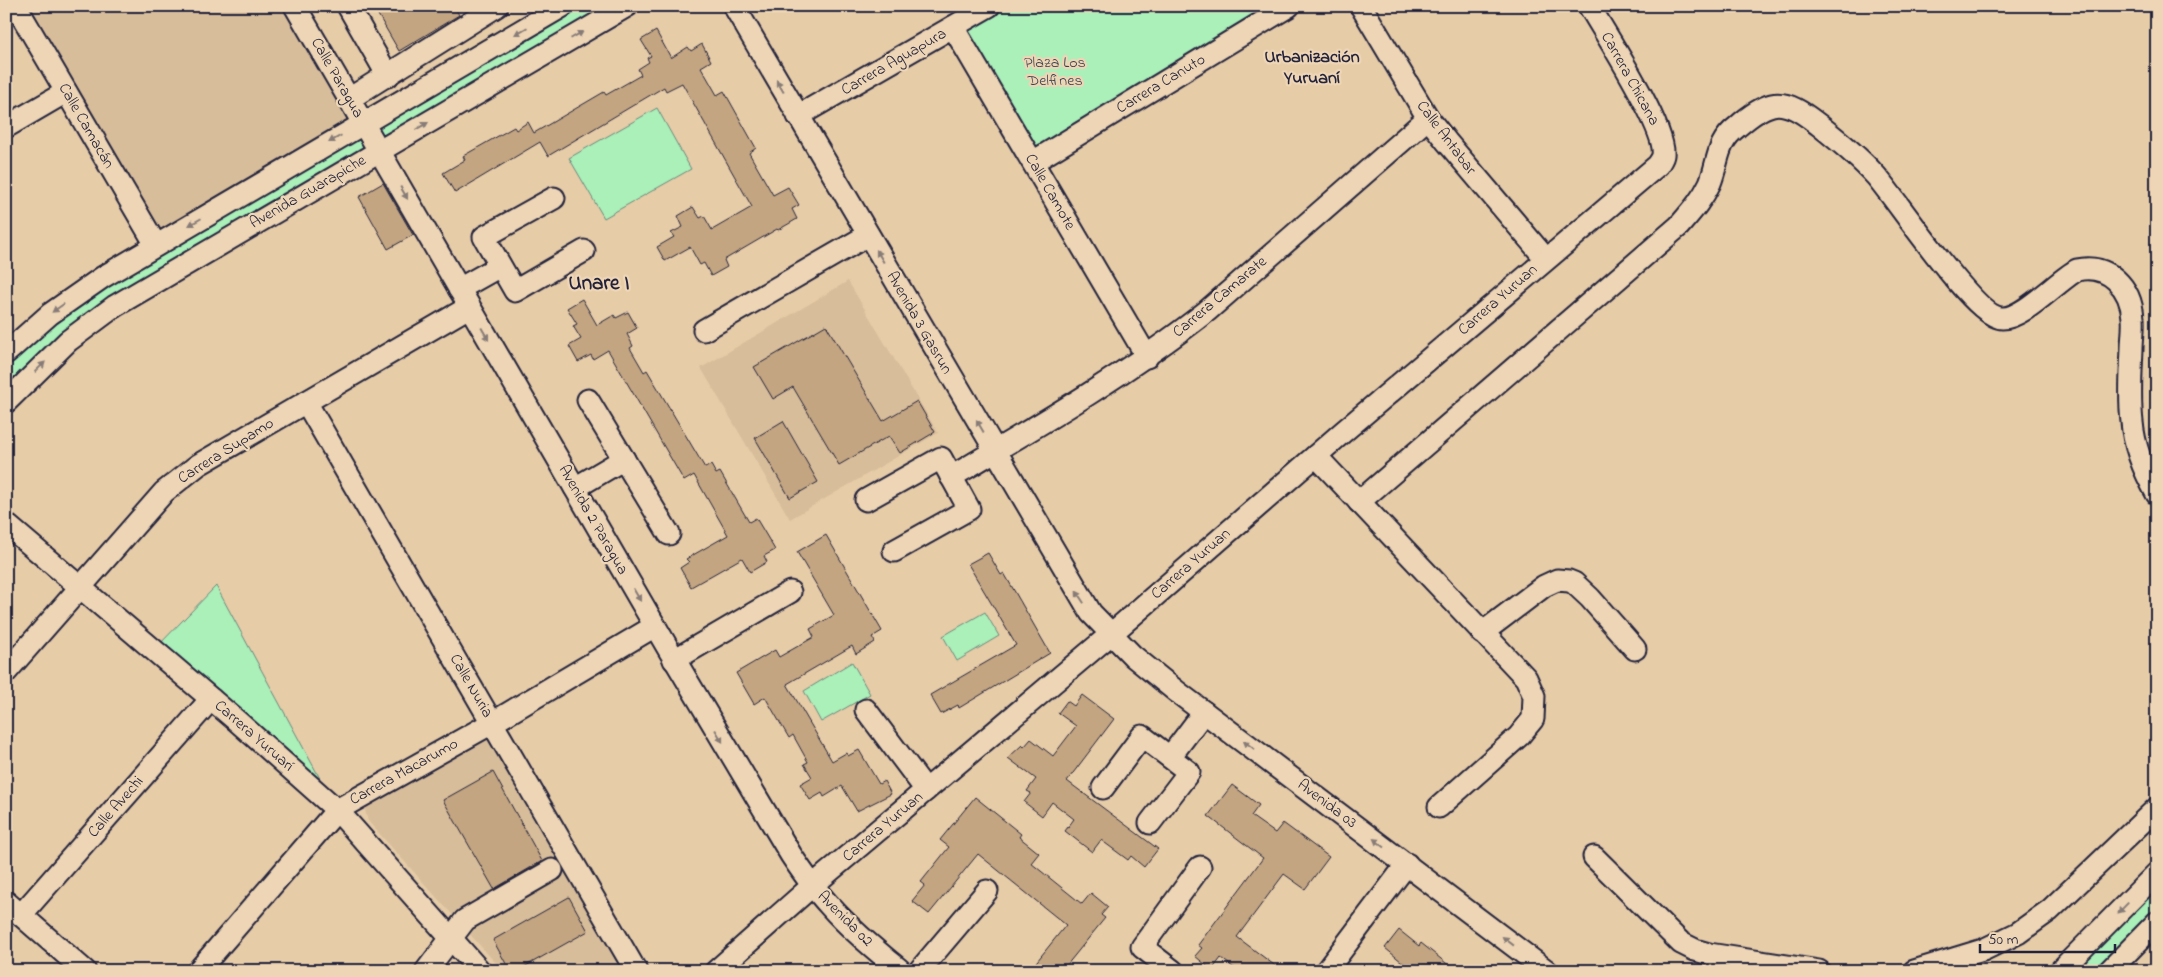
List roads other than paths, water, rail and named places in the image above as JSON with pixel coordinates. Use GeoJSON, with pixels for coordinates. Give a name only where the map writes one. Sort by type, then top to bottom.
{"type":"FeatureCollection","features":[{"type":"Feature","properties":{"kind":"street","name":"Calle Camacán"},"geometry":{"type":"LineString","coordinates":[[16,6],[156,245]]}},
{"type":"Feature","properties":{"kind":"street","name":"Calle Paragua"},"geometry":{"type":"LineString","coordinates":[[295,6],[380,150]]}},
{"type":"Feature","properties":{"kind":"street"},"geometry":{"type":"LineString","coordinates":[[348,6],[388,76]]}},
{"type":"Feature","properties":{"kind":"street","name":"Avenida Guarapiche"},"geometry":{"type":"LineString","coordinates":[[6,353],[56,310],[103,277],[563,6]]}},
{"type":"Feature","properties":{"kind":"street","name":"Avenida Guarapiche"},"geometry":{"type":"LineString","coordinates":[[6,402],[68,341],[115,306],[627,6]]}},
{"type":"Feature","properties":{"kind":"street","name":"Avenida 3 Gasrun"},"geometry":{"type":"LineString","coordinates":[[734,6],[1075,589],[1091,613],[1110,635]]}},
{"type":"Feature","properties":{"kind":"street","name":"Carrera Aguapura"},"geometry":{"type":"LineString","coordinates":[[798,116],[989,6]]}},
{"type":"Feature","properties":{"kind":"street","name":"Carrera Canuto"},"geometry":{"type":"LineString","coordinates":[[1033,162],[1289,6]]}},
{"type":"Feature","properties":{"kind":"street","name":"Calle Antabar"},"geometry":{"type":"LineString","coordinates":[[1361,6],[1428,118],[1546,259]]}},
{"type":"Feature","properties":{"kind":"street","name":"Carrera Chicana"},"geometry":{"type":"LineString","coordinates":[[1589,6],[1649,110],[1658,129],[1663,155]]}},
{"type":"Feature","properties":{"kind":"street"},"geometry":{"type":"LineString","coordinates":[[349,99],[388,76],[485,9]]}},
{"type":"Feature","properties":{"kind":"street","name":"Calle Camote"},"geometry":{"type":"LineString","coordinates":[[953,27],[1147,357]]}},
{"type":"Feature","properties":{"kind":"street"},"geometry":{"type":"LineString","coordinates":[[6,127],[66,92]]}},
{"type":"Feature","properties":{"kind":"street"},"geometry":{"type":"LineString","coordinates":[[1359,502],[1679,226],[1700,202],[1710,182],[1721,144],[1736,128],[1772,105],[1785,104],[1813,120],[1841,142],[1874,173],[1900,205],[1918,232],[1975,301],[1992,316],[2009,318],[2020,313],[2077,270],[2095,268],[2110,274],[2123,290],[2134,318],[2130,386],[2132,423],[2139,458],[2157,494]]}},
{"type":"Feature","properties":{"kind":"street","name":"Carrera Camarate"},"geometry":{"type":"LineString","coordinates":[[951,476],[995,452],[1147,357],[1207,311],[1428,118]]}},
{"type":"Feature","properties":{"kind":"street","name":"Avenida 2 Paragua"},"geometry":{"type":"LineString","coordinates":[[380,150],[674,660],[761,808],[812,886]]}},
{"type":"Feature","properties":{"kind":"street","name":"Carrera Yuruan"},"geometry":{"type":"LineString","coordinates":[[716,971],[812,886],[1110,635],[1546,259],[1642,180],[1658,165],[1663,155]]}},
{"type":"Feature","properties":{"kind":"street"},"geometry":{"type":"LineString","coordinates":[[554,198],[484,237],[500,266],[515,291],[584,251]]}},
{"type":"Feature","properties":{"kind":"street"},"geometry":{"type":"LineString","coordinates":[[704,330],[868,235]]}},
{"type":"Feature","properties":{"kind":"street","name":"Carrera Supamo"},"geometry":{"type":"LineString","coordinates":[[6,672],[164,492],[180,478],[198,465],[306,402],[464,298],[500,266]]}},
{"type":"Feature","properties":{"kind":"street"},"geometry":{"type":"LineString","coordinates":[[588,400],[669,534]]}},
{"type":"Feature","properties":{"kind":"street","name":"Calle Nuria"},"geometry":{"type":"LineString","coordinates":[[306,402],[636,971]]}},
{"type":"Feature","properties":{"kind":"street"},"geometry":{"type":"LineString","coordinates":[[1316,456],[1526,678],[1531,686],[1535,704],[1533,719],[1519,736],[1439,807]]}},
{"type":"Feature","properties":{"kind":"street"},"geometry":{"type":"LineString","coordinates":[[866,500],[941,458],[970,508],[894,551]]}},
{"type":"Feature","properties":{"kind":"street"},"geometry":{"type":"LineString","coordinates":[[574,488],[624,459]]}},
{"type":"Feature","properties":{"kind":"street","name":"Carrera Yuruarí"},"geometry":{"type":"LineString","coordinates":[[6,524],[211,699],[337,810],[480,971]]}},
{"type":"Feature","properties":{"kind":"street"},"geometry":{"type":"LineString","coordinates":[[1482,632],[1544,586],[1562,580],[1574,583],[1590,598],[1635,650]]}},
{"type":"Feature","properties":{"kind":"street"},"geometry":{"type":"LineString","coordinates":[[674,660],[790,592]]}},
{"type":"Feature","properties":{"kind":"street","name":"Carrera Macarumo"},"geometry":{"type":"LineString","coordinates":[[198,971],[337,810],[492,723],[655,626]]}},
{"type":"Feature","properties":{"kind":"street","name":"Avenida 03"},"geometry":{"type":"LineString","coordinates":[[1110,635],[1133,656],[1204,712],[1547,971]]}},
{"type":"Feature","properties":{"kind":"street","name":"Calle Avechi"},"geometry":{"type":"LineString","coordinates":[[14,908],[211,699]]}},
{"type":"Feature","properties":{"kind":"street"},"geometry":{"type":"LineString","coordinates":[[866,710],[926,790]]}},
{"type":"Feature","properties":{"kind":"street"},"geometry":{"type":"LineString","coordinates":[[1170,758],[1204,712]]}},
{"type":"Feature","properties":{"kind":"street"},"geometry":{"type":"LineString","coordinates":[[1103,788],[1142,736],[1189,772],[1150,823]]}},
{"type":"Feature","properties":{"kind":"street"},"geometry":{"type":"LineString","coordinates":[[1914,971],[1983,950],[2018,933],[2050,910],[2157,808]]}},
{"type":"Feature","properties":{"kind":"street"},"geometry":{"type":"LineString","coordinates":[[1594,856],[1681,943],[1695,950],[1710,954],[1819,971]]}},
{"type":"Feature","properties":{"kind":"street"},"geometry":{"type":"LineString","coordinates":[[1326,971],[1407,864]]}},
{"type":"Feature","properties":{"kind":"street"},"geometry":{"type":"LineString","coordinates":[[1173,971],[1142,947],[1200,867]]}},
{"type":"Feature","properties":{"kind":"street"},"geometry":{"type":"LineString","coordinates":[[426,971],[450,937],[465,920],[552,870]]}},
{"type":"Feature","properties":{"kind":"street"},"geometry":{"type":"LineString","coordinates":[[2060,971],[2157,873]]}},
{"type":"Feature","properties":{"kind":"street","name":"Avenida 02"},"geometry":{"type":"LineString","coordinates":[[812,886],[849,926],[901,971]]}},
{"type":"Feature","properties":{"kind":"street"},"geometry":{"type":"LineString","coordinates":[[919,971],[987,891]]}},
{"type":"Feature","properties":{"kind":"street"},"geometry":{"type":"LineString","coordinates":[[14,908],[85,971]]}},
{"type":"Feature","properties":{"kind":"street"},"geometry":{"type":"LineString","coordinates":[[2109,971],[2157,922]]}},
{"type":"Feature","properties":{"kind":"district","name":"Urbanización Yuruaní"},"geometry":{"type":"Point","coordinates":[1312,68]}},
{"type":"Feature","properties":{"kind":"district","name":"Unare I"},"geometry":{"type":"Point","coordinates":[599,284]}},
{"type":"Feature","properties":{"kind":"park label","name":"Plaza Los Delfines"},"geometry":{"type":"Point","coordinates":[1055,72]}}]}
